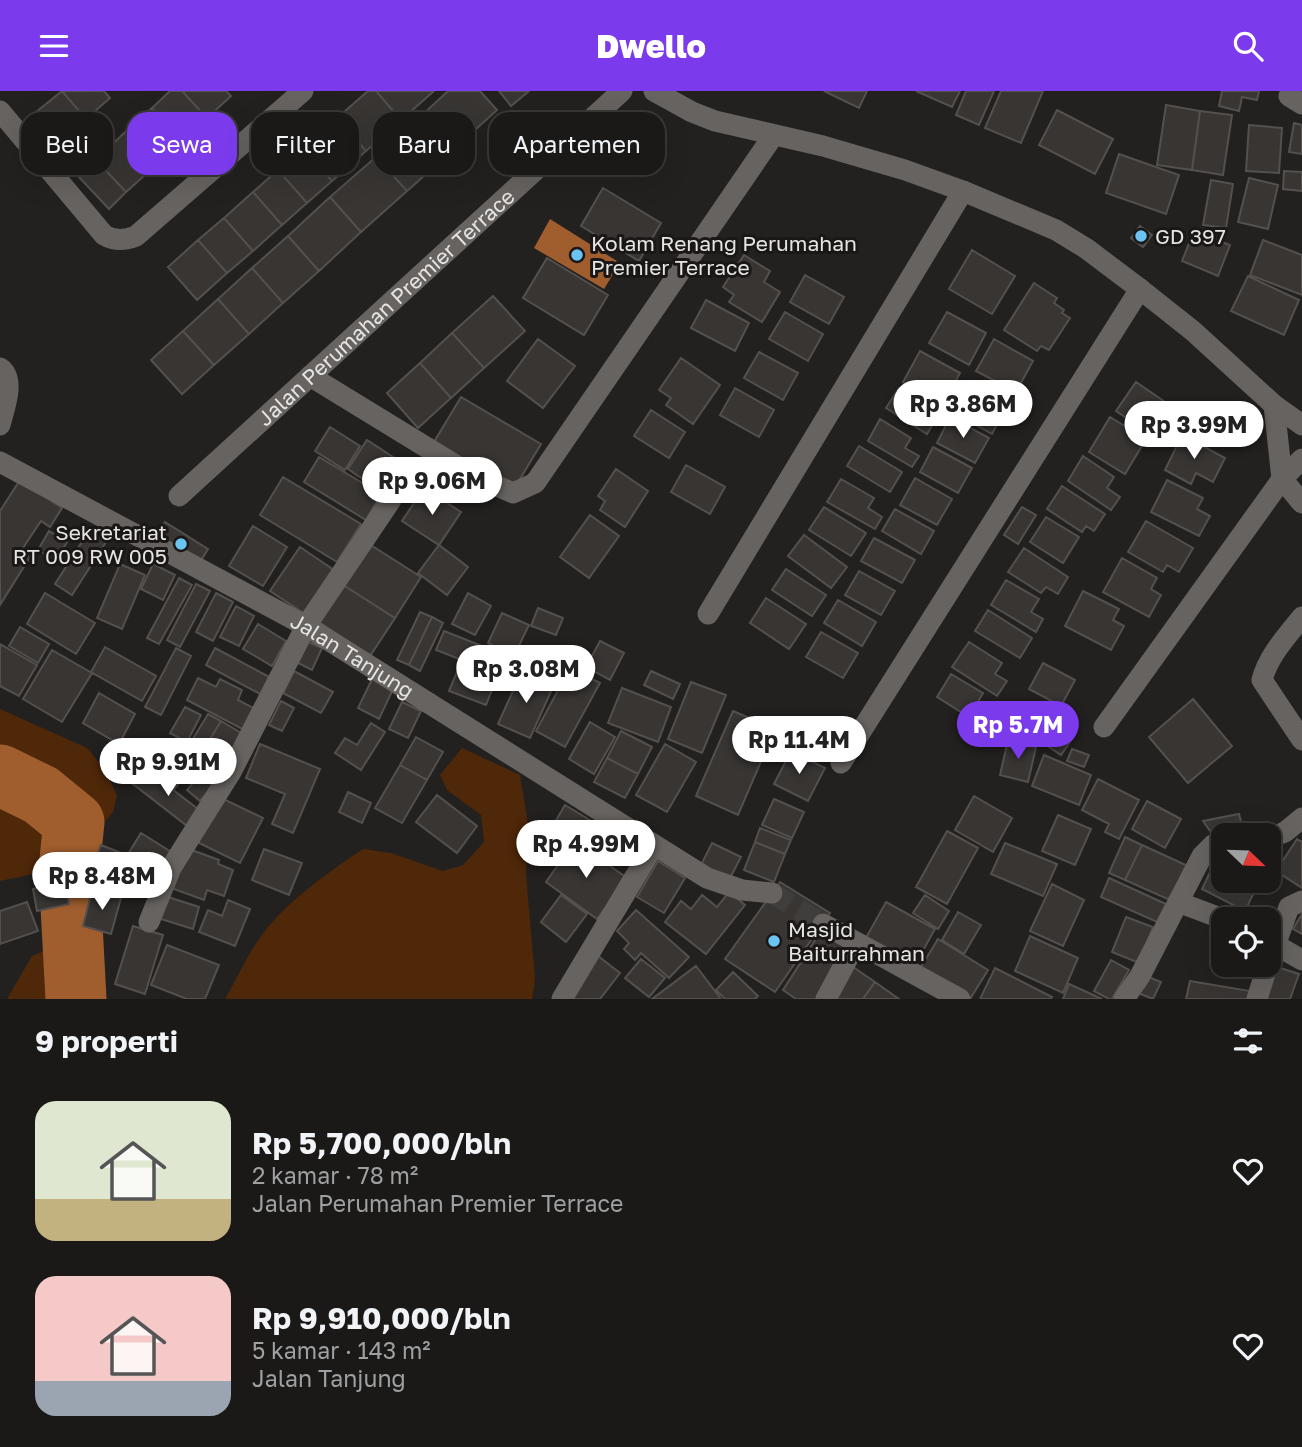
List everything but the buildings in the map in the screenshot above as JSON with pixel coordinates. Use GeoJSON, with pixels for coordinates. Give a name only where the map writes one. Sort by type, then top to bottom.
{"type":"FeatureCollection","features":[{"type":"Feature","properties":{"kind":"street"},"geometry":{"type":"LineString","coordinates":[[0,110],[104,235],[125,240],[136,236],[303,91]]}},
{"type":"Feature","properties":{"kind":"street","name":"Jalan Perumahan Premier Terrace"},"geometry":{"type":"LineString","coordinates":[[179,496],[621,91]]}},
{"type":"Feature","properties":{"kind":"street"},"geometry":{"type":"LineString","coordinates":[[654,91],[715,121],[823,146],[881,163],[963,191],[1056,230],[1087,249],[1193,331],[1274,405],[1302,425]]}},
{"type":"Feature","properties":{"kind":"street"},"geometry":{"type":"LineString","coordinates":[[310,376],[488,483],[513,492],[535,483],[773,136]]}},
{"type":"Feature","properties":{"kind":"street"},"geometry":{"type":"LineString","coordinates":[[708,614],[963,191]]}},
{"type":"Feature","properties":{"kind":"street"},"geometry":{"type":"LineString","coordinates":[[841,763],[1140,289]]}},
{"type":"Feature","properties":{"kind":"street"},"geometry":{"type":"LineString","coordinates":[[0,368],[8,377],[8,392],[0,425]]}},
{"type":"Feature","properties":{"kind":"street"},"geometry":{"type":"LineString","coordinates":[[1274,405],[1282,479],[1302,503]]}},
{"type":"Feature","properties":{"kind":"street"},"geometry":{"type":"LineString","coordinates":[[1104,727],[1282,479],[1302,459]]}},
{"type":"Feature","properties":{"kind":"street","name":"Jalan Tanjung"},"geometry":{"type":"LineString","coordinates":[[0,462],[306,626],[707,878],[742,890],[772,894]]}},
{"type":"Feature","properties":{"kind":"street"},"geometry":{"type":"LineString","coordinates":[[149,922],[171,868],[231,772],[306,626],[391,501]]}},
{"type":"Feature","properties":{"kind":"street"},"geometry":{"type":"LineString","coordinates":[[1302,617],[1273,655],[1262,680],[1302,740]]}},
{"type":"Feature","properties":{"kind":"street"},"geometry":{"type":"LineString","coordinates":[[1281,834],[1302,818]]}},
{"type":"Feature","properties":{"kind":"street"},"geometry":{"type":"LineString","coordinates":[[562,999],[653,845]]}},
{"type":"Feature","properties":{"kind":"street"},"geometry":{"type":"LineString","coordinates":[[1124,999],[1140,976],[1202,856],[1211,847]]}},
{"type":"Feature","properties":{"kind":"street"},"geometry":{"type":"LineString","coordinates":[[1281,926],[1289,907],[1302,901]]}},
{"type":"Feature","properties":{"kind":"street"},"geometry":{"type":"LineString","coordinates":[[1178,902],[1211,914]]}},
{"type":"Feature","properties":{"kind":"street"},"geometry":{"type":"LineString","coordinates":[[822,924],[960,999]]}},
{"type":"Feature","properties":{"kind":"street"},"geometry":{"type":"LineString","coordinates":[[826,999],[856,943]]}},
{"type":"Feature","properties":{"kind":"street"},"geometry":{"type":"LineString","coordinates":[[1281,955],[1302,960]]}},
{"type":"Feature","properties":{"kind":"street"},"geometry":{"type":"LineString","coordinates":[[1257,999],[1263,977]]}},
{"type":"Feature","properties":{"kind":"shaded area","name":"Kolam Renang Perumahan Premier Terrace"},"geometry":{"type":"Polygon","coordinates":[[[550,219],[620,263],[604,289],[534,248],[550,219]]]}},
{"type":"Feature","properties":{"kind":"shaded area"},"geometry":{"type":"Polygon","coordinates":[[[0,709],[87,748],[106,771],[117,796],[113,812],[98,829],[87,827],[82,814],[55,780],[0,760],[0,709]]]}},
{"type":"Feature","properties":{"kind":"shaded area"},"geometry":{"type":"Polygon","coordinates":[[[462,748],[520,775],[528,824],[526,874],[535,979],[532,999],[225,999],[267,928],[292,902],[363,849],[391,853],[443,871],[463,865],[484,842],[481,815],[447,790],[440,775],[462,748]]]}},
{"type":"Feature","properties":{"kind":"shaded area"},"geometry":{"type":"Polygon","coordinates":[[[0,793],[15,801],[55,842],[57,869],[0,881],[0,793]]]}},
{"type":"Feature","properties":{"kind":"shaded area"},"geometry":{"type":"Polygon","coordinates":[[[57,945],[63,999],[7,999],[32,956],[57,945]]]}},
{"type":"Feature","properties":{"kind":"waterway"},"geometry":{"type":"LineString","coordinates":[[0,775],[41,795],[74,822],[69,869],[76,999]]}},
{"type":"Feature","properties":{"kind":"tunnel"},"geometry":{"type":"LineString","coordinates":[[772,893],[823,924]]}},
{"type":"Feature","properties":{"kind":"place","name":"GD 397"},"geometry":{"type":"Point","coordinates":[1141,236]}},
{"type":"Feature","properties":{"kind":"place","name":"Kolam Renang Perumahan Premier Terrace"},"geometry":{"type":"Point","coordinates":[577,255]}},
{"type":"Feature","properties":{"kind":"place","name":"Sekretariat RT 009 RW 005"},"geometry":{"type":"Point","coordinates":[181,544]}},
{"type":"Feature","properties":{"kind":"place","name":"Masjid Baiturrahman"},"geometry":{"type":"Point","coordinates":[774,941]}}]}
